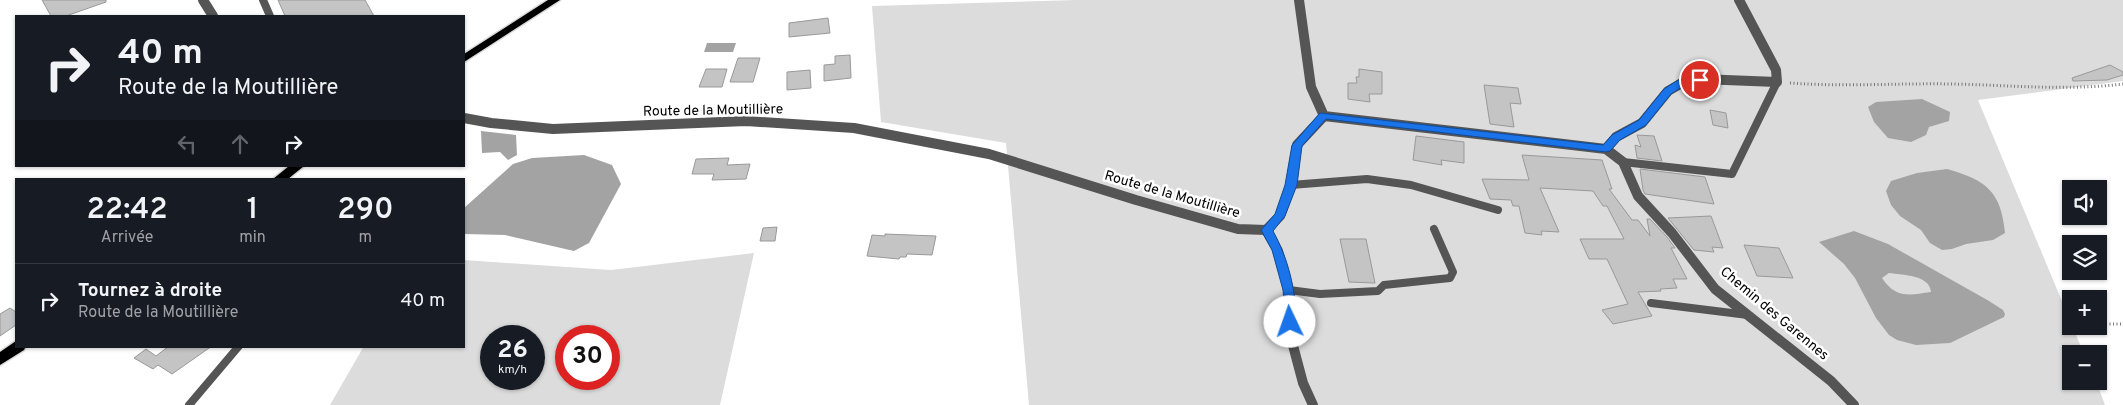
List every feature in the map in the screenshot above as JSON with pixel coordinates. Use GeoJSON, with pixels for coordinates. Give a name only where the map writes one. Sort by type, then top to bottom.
{"type":"FeatureCollection","features":[{"type":"Feature","properties":{"kind":"main road"},"geometry":{"type":"LineString","coordinates":[[465,58],[555,0]]}},
{"type":"Feature","properties":{"kind":"main road"},"geometry":{"type":"LineString","coordinates":[[280,178],[297,167]]}},
{"type":"Feature","properties":{"kind":"main road"},"geometry":{"type":"LineString","coordinates":[[0,358],[16,348]]}},
{"type":"Feature","properties":{"kind":"street"},"geometry":{"type":"LineString","coordinates":[[203,0],[212,15]]}},
{"type":"Feature","properties":{"kind":"street"},"geometry":{"type":"LineString","coordinates":[[1299,0],[1311,87],[1324,116]]}},
{"type":"Feature","properties":{"kind":"street"},"geometry":{"type":"LineString","coordinates":[[1324,116],[1606,149],[1616,137],[1642,123],[1668,91],[1682,82],[1700,80],[1777,82],[1776,70],[1739,0]]}},
{"type":"Feature","properties":{"kind":"street"},"geometry":{"type":"LineString","coordinates":[[1313,405],[1303,383],[1292,338],[1289,290],[1278,250],[1266,230],[1280,216],[1291,185],[1297,145],[1324,116]]}},
{"type":"Feature","properties":{"kind":"street","name":"Route de la Moutillière"},"geometry":{"type":"LineString","coordinates":[[465,118],[553,129],[746,121],[854,128],[989,154],[1136,200],[1238,229],[1266,230]]}},
{"type":"Feature","properties":{"kind":"street","name":"Chemin des Garennes"},"geometry":{"type":"LineString","coordinates":[[1606,149],[1623,162],[1638,196],[1672,233],[1715,288],[1831,381],[1854,405]]}},
{"type":"Feature","properties":{"kind":"lane"},"geometry":{"type":"LineString","coordinates":[[263,0],[270,15]]}},
{"type":"Feature","properties":{"kind":"lane"},"geometry":{"type":"LineString","coordinates":[[1623,162],[1732,174],[1777,82]]}},
{"type":"Feature","properties":{"kind":"lane"},"geometry":{"type":"LineString","coordinates":[[1291,185],[1366,179],[1411,185],[1498,210]]}},
{"type":"Feature","properties":{"kind":"lane"},"geometry":{"type":"LineString","coordinates":[[1289,290],[1320,294],[1378,291],[1384,285],[1450,278],[1453,272],[1434,229]]}},
{"type":"Feature","properties":{"kind":"lane"},"geometry":{"type":"LineString","coordinates":[[1651,303],[1748,315]]}},
{"type":"Feature","properties":{"kind":"lane"},"geometry":{"type":"LineString","coordinates":[[189,405],[237,348]]}},
{"type":"Feature","properties":{"kind":"path"},"geometry":{"type":"LineString","coordinates":[[1777,82],[1814,85],[1953,84],[2047,89],[2123,84]]}},
{"type":"Feature","properties":{"kind":"path"},"geometry":{"type":"LineString","coordinates":[[2107,324],[2123,324]]}},
{"type":"Feature","properties":{"kind":"shaded area"},"geometry":{"type":"Polygon","coordinates":[[[1077,0],[2123,0],[2123,81],[1978,100],[2062,301],[2062,335],[2076,335],[2080,345],[2062,345],[2062,390],[2099,390],[2105,405],[1029,405],[1006,143],[881,122],[872,6],[1077,0]]]}},
{"type":"Feature","properties":{"kind":"shaded area"},"geometry":{"type":"Polygon","coordinates":[[[707,43],[736,43],[733,52],[704,52],[707,43]]]}},
{"type":"Feature","properties":{"kind":"shaded area"},"geometry":{"type":"Polygon","coordinates":[[[1922,99],[1950,112],[1949,121],[1929,127],[1926,135],[1911,142],[1888,138],[1874,122],[1868,107],[1876,102],[1922,99]]]}},
{"type":"Feature","properties":{"kind":"shaded area"},"geometry":{"type":"Polygon","coordinates":[[[481,131],[516,135],[517,155],[508,160],[500,152],[482,153],[481,131]]]}},
{"type":"Feature","properties":{"kind":"shaded area"},"geometry":{"type":"Polygon","coordinates":[[[584,155],[612,165],[621,184],[589,243],[574,251],[505,235],[465,234],[465,207],[513,164],[532,158],[584,155]]]}},
{"type":"Feature","properties":{"kind":"shaded area"},"geometry":{"type":"Polygon","coordinates":[[[1947,169],[1972,178],[1989,189],[2000,207],[2005,233],[1993,240],[1942,250],[1930,243],[1921,230],[1900,216],[1891,205],[1886,191],[1891,181],[1917,173],[1947,169]]]}},
{"type":"Feature","properties":{"kind":"shaded area"},"geometry":{"type":"Polygon","coordinates":[[[1854,231],[1888,244],[1989,301],[2003,310],[2004,317],[1950,343],[1916,345],[1897,340],[1889,335],[1876,318],[1855,278],[1844,264],[1819,242],[1854,231]],[[1889,273],[1882,278],[1887,285],[1898,292],[1910,294],[1931,292],[1926,282],[1921,279],[1908,275],[1889,273]]]}},
{"type":"Feature","properties":{"kind":"shaded area"},"geometry":{"type":"Polygon","coordinates":[[[754,253],[720,405],[330,405],[363,348],[465,348],[465,260],[611,270],[754,253]]]}},
{"type":"Feature","properties":{"kind":"building"},"geometry":{"type":"Polygon","coordinates":[[[42,0],[106,0],[106,2],[69,15],[50,15],[42,0]]]}},
{"type":"Feature","properties":{"kind":"building"},"geometry":{"type":"Polygon","coordinates":[[[278,0],[365,0],[373,15],[285,15],[278,0]]]}},
{"type":"Feature","properties":{"kind":"building"},"geometry":{"type":"Polygon","coordinates":[[[828,18],[830,33],[789,37],[789,23],[828,18]]]}},
{"type":"Feature","properties":{"kind":"building"},"geometry":{"type":"Polygon","coordinates":[[[850,55],[851,78],[824,81],[824,65],[835,64],[835,56],[850,55]]]}},
{"type":"Feature","properties":{"kind":"building"},"geometry":{"type":"Polygon","coordinates":[[[738,58],[760,58],[753,82],[730,82],[738,58]]]}},
{"type":"Feature","properties":{"kind":"building"},"geometry":{"type":"Polygon","coordinates":[[[2110,65],[2123,72],[2123,75],[2107,80],[2073,81],[2072,78],[2110,65]]]}},
{"type":"Feature","properties":{"kind":"building"},"geometry":{"type":"Polygon","coordinates":[[[706,69],[727,69],[722,87],[699,87],[706,69]]]}},
{"type":"Feature","properties":{"kind":"building"},"geometry":{"type":"Polygon","coordinates":[[[1359,69],[1382,72],[1382,94],[1369,94],[1370,102],[1348,99],[1348,83],[1357,83],[1356,77],[1359,77],[1359,69]]]}},
{"type":"Feature","properties":{"kind":"building"},"geometry":{"type":"Polygon","coordinates":[[[810,70],[811,88],[787,90],[787,72],[810,70]]]}},
{"type":"Feature","properties":{"kind":"building"},"geometry":{"type":"Polygon","coordinates":[[[1484,85],[1518,88],[1521,104],[1510,103],[1514,127],[1490,124],[1484,85]]]}},
{"type":"Feature","properties":{"kind":"building"},"geometry":{"type":"Polygon","coordinates":[[[1710,110],[1726,113],[1728,128],[1713,125],[1710,110]]]}},
{"type":"Feature","properties":{"kind":"building"},"geometry":{"type":"Polygon","coordinates":[[[1637,135],[1654,136],[1662,161],[1637,158],[1635,145],[1641,147],[1637,135]]]}},
{"type":"Feature","properties":{"kind":"building"},"geometry":{"type":"Polygon","coordinates":[[[1416,136],[1464,142],[1464,163],[1441,160],[1442,165],[1413,160],[1416,136]]]}},
{"type":"Feature","properties":{"kind":"building"},"geometry":{"type":"Polygon","coordinates":[[[1522,155],[1602,160],[1612,189],[1609,189],[1632,220],[1638,220],[1650,236],[1647,219],[1650,219],[1667,237],[1675,248],[1671,248],[1687,279],[1673,279],[1677,288],[1638,292],[1652,316],[1613,324],[1602,310],[1628,304],[1607,259],[1589,259],[1580,239],[1624,239],[1607,206],[1603,206],[1593,191],[1540,188],[1559,232],[1541,231],[1542,235],[1525,233],[1519,206],[1513,206],[1511,200],[1490,199],[1482,179],[1529,180],[1522,155]]]}},
{"type":"Feature","properties":{"kind":"building"},"geometry":{"type":"Polygon","coordinates":[[[729,158],[727,165],[750,164],[746,179],[712,180],[714,174],[692,174],[696,159],[729,158]]]}},
{"type":"Feature","properties":{"kind":"building"},"geometry":{"type":"Polygon","coordinates":[[[1640,169],[1705,177],[1714,204],[1645,194],[1640,169]]]}},
{"type":"Feature","properties":{"kind":"building"},"geometry":{"type":"Polygon","coordinates":[[[1711,216],[1723,248],[1712,247],[1714,252],[1694,250],[1668,218],[1711,216]]]}},
{"type":"Feature","properties":{"kind":"building"},"geometry":{"type":"Polygon","coordinates":[[[777,227],[775,241],[760,241],[763,228],[777,227]]]}},
{"type":"Feature","properties":{"kind":"building"},"geometry":{"type":"Polygon","coordinates":[[[885,234],[936,236],[932,255],[907,254],[906,257],[900,257],[899,259],[867,256],[872,235],[885,236],[885,234]]]}},
{"type":"Feature","properties":{"kind":"building"},"geometry":{"type":"Polygon","coordinates":[[[1340,239],[1366,239],[1375,283],[1349,282],[1340,239]]]}},
{"type":"Feature","properties":{"kind":"building"},"geometry":{"type":"Polygon","coordinates":[[[1744,245],[1779,248],[1793,278],[1757,276],[1744,245]]]}},
{"type":"Feature","properties":{"kind":"building"},"geometry":{"type":"Polygon","coordinates":[[[10,308],[15,311],[15,326],[0,336],[0,314],[10,308]]]}},
{"type":"Feature","properties":{"kind":"building"},"geometry":{"type":"Polygon","coordinates":[[[166,348],[209,348],[172,374],[158,365],[153,369],[134,358],[146,349],[156,356],[166,348]]]}},
{"type":"Feature","properties":{"kind":"route"},"geometry":{"type":"LineString","coordinates":[[1290,322],[1289,290],[1278,250],[1266,230],[1280,216],[1291,185],[1297,145],[1324,116],[1606,149],[1616,137],[1642,123],[1668,91],[1682,82],[1700,80]]}}]}
